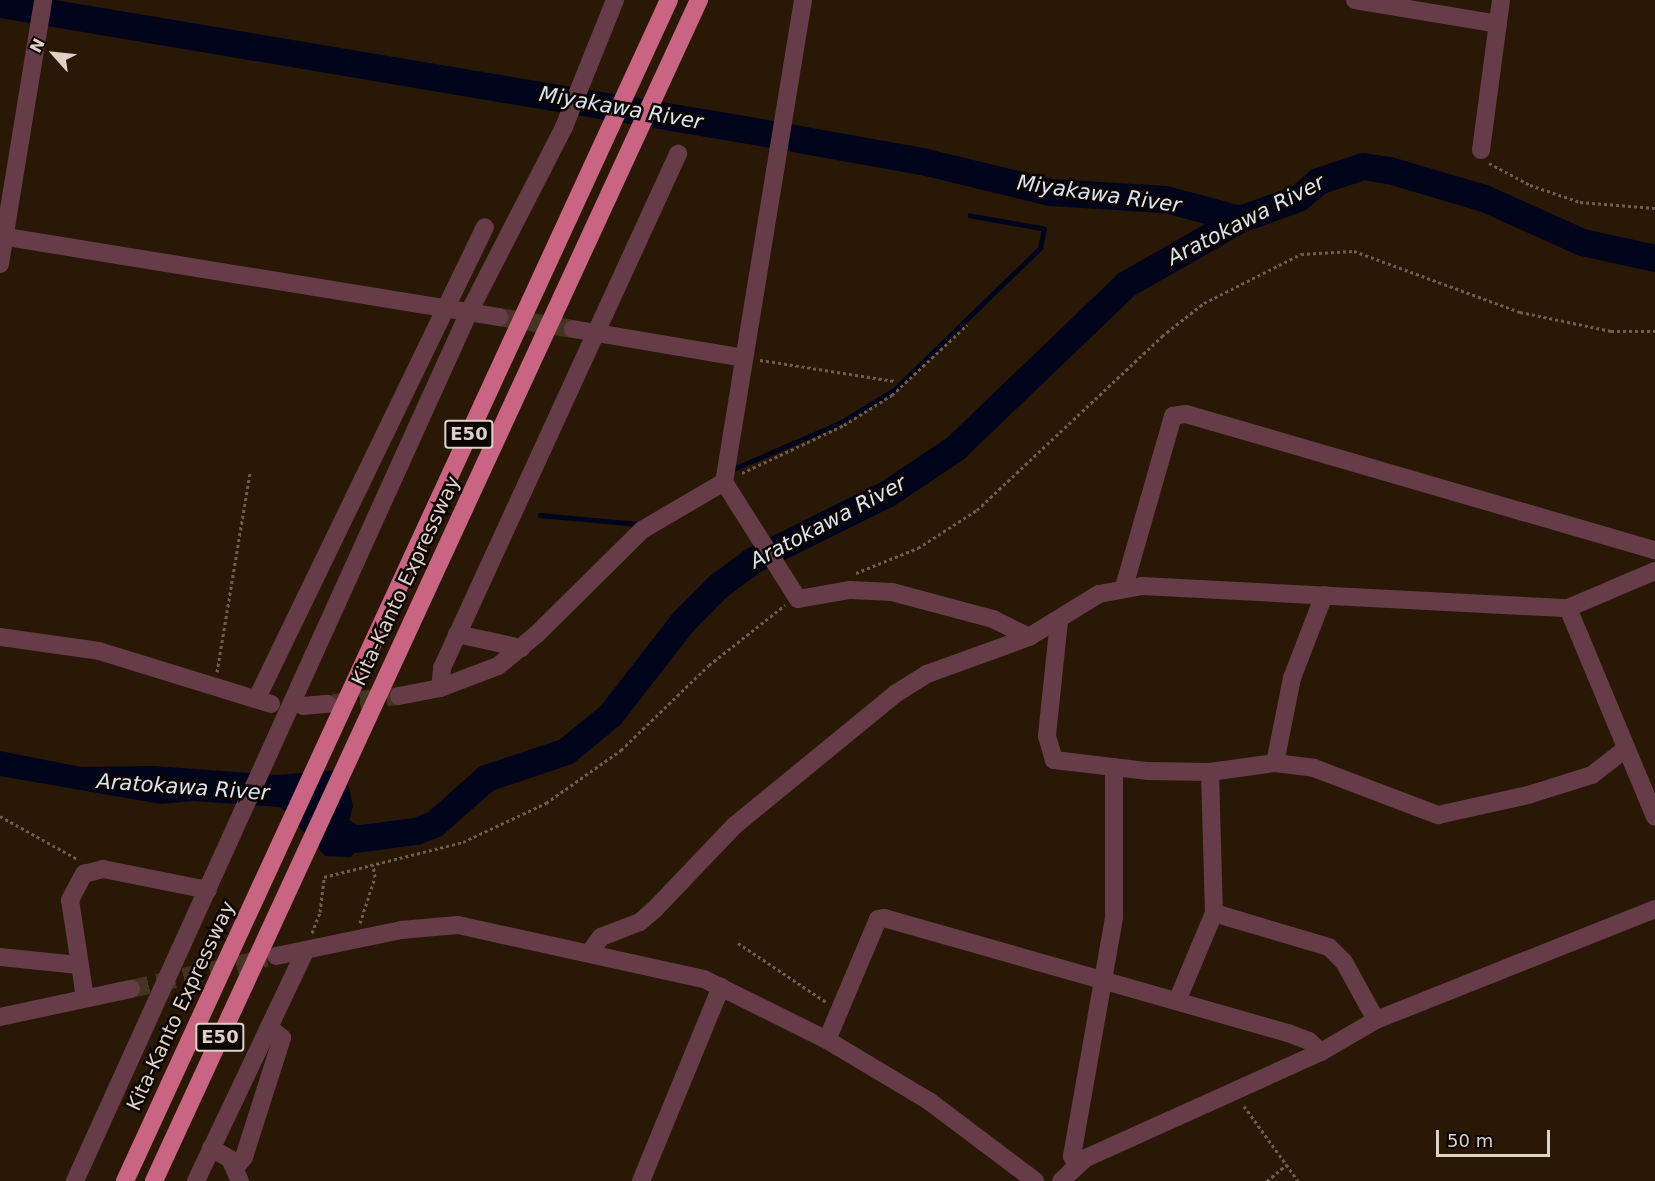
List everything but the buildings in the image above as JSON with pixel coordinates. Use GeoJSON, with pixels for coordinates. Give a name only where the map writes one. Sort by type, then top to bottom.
{"type":"FeatureCollection","features":[{"type":"Feature","properties":{"kind":"highway","name":"Kita-Kanto Expressway"},"geometry":{"type":"LineString","coordinates":[[125,1181],[669,0]]}},
{"type":"Feature","properties":{"kind":"highway","name":"Kita-Kanto Expressway"},"geometry":{"type":"LineString","coordinates":[[154,1181],[699,0]]}},
{"type":"Feature","properties":{"kind":"street"},"geometry":{"type":"LineString","coordinates":[[0,264],[2,236],[44,0]]}},
{"type":"Feature","properties":{"kind":"street"},"geometry":{"type":"LineString","coordinates":[[75,1181],[271,754],[469,312],[564,127],[615,0]]}},
{"type":"Feature","properties":{"kind":"street"},"geometry":{"type":"LineString","coordinates":[[803,0],[724,482],[735,496],[795,598],[850,590],[892,592],[993,619],[1029,637]]}},
{"type":"Feature","properties":{"kind":"street"},"geometry":{"type":"LineString","coordinates":[[1355,0],[1498,24]]}},
{"type":"Feature","properties":{"kind":"street"},"geometry":{"type":"LineString","coordinates":[[1482,150],[1501,0]]}},
{"type":"Feature","properties":{"kind":"street"},"geometry":{"type":"LineString","coordinates":[[440,688],[442,668],[457,634],[678,154]]}},
{"type":"Feature","properties":{"kind":"street"},"geometry":{"type":"LineString","coordinates":[[0,637],[99,651],[213,683],[264,701],[442,309],[485,227]]}},
{"type":"Feature","properties":{"kind":"street"},"geometry":{"type":"LineString","coordinates":[[2,236],[499,317]]}},
{"type":"Feature","properties":{"kind":"street"},"geometry":{"type":"LineString","coordinates":[[573,329],[744,358]]}},
{"type":"Feature","properties":{"kind":"street"},"geometry":{"type":"LineString","coordinates":[[1124,587],[1173,416],[1186,414],[1655,550]]}},
{"type":"Feature","properties":{"kind":"street"},"geometry":{"type":"LineString","coordinates":[[399,696],[440,688],[498,666],[537,634],[642,530],[724,482]]}},
{"type":"Feature","properties":{"kind":"street"},"geometry":{"type":"LineString","coordinates":[[590,952],[601,937],[640,922],[734,826],[895,694],[927,675],[1029,637],[1059,621],[1091,598],[1124,587],[1568,608],[1655,571]]}},
{"type":"Feature","properties":{"kind":"street"},"geometry":{"type":"LineString","coordinates":[[1275,763],[1293,678],[1324,595]]}},
{"type":"Feature","properties":{"kind":"street"},"geometry":{"type":"LineString","coordinates":[[1568,608],[1624,750],[1655,817]]}},
{"type":"Feature","properties":{"kind":"street"},"geometry":{"type":"LineString","coordinates":[[1059,621],[1048,751],[1054,760],[1114,767],[1210,772],[1275,763],[1314,768],[1438,815],[1506,801],[1592,775],[1624,750]]}},
{"type":"Feature","properties":{"kind":"street"},"geometry":{"type":"LineString","coordinates":[[457,634],[521,648]]}},
{"type":"Feature","properties":{"kind":"street"},"geometry":{"type":"LineString","coordinates":[[303,706],[328,704]]}},
{"type":"Feature","properties":{"kind":"street"},"geometry":{"type":"LineString","coordinates":[[1076,1164],[1072,1155],[1114,917],[1114,767]]}},
{"type":"Feature","properties":{"kind":"street"},"geometry":{"type":"LineString","coordinates":[[1178,1001],[1214,913],[1210,772]]}},
{"type":"Feature","properties":{"kind":"street"},"geometry":{"type":"LineString","coordinates":[[85,998],[70,900],[84,874],[103,869],[212,883]]}},
{"type":"Feature","properties":{"kind":"street"},"geometry":{"type":"LineString","coordinates":[[1061,1181],[1076,1164],[1321,1052],[1376,1020],[1655,909]]}},
{"type":"Feature","properties":{"kind":"street"},"geometry":{"type":"LineString","coordinates":[[1214,913],[1329,947],[1344,962],[1376,1020]]}},
{"type":"Feature","properties":{"kind":"street"},"geometry":{"type":"LineString","coordinates":[[827,1040],[878,919],[884,918],[1104,982],[1178,1001],[1310,1041],[1321,1052]]}},
{"type":"Feature","properties":{"kind":"street"},"geometry":{"type":"LineString","coordinates":[[276,956],[361,939],[458,924],[590,952],[721,987],[827,1040],[929,1101],[1035,1181]]}},
{"type":"Feature","properties":{"kind":"street"},"geometry":{"type":"LineString","coordinates":[[196,1181],[306,951]]}},
{"type":"Feature","properties":{"kind":"street"},"geometry":{"type":"LineString","coordinates":[[0,957],[79,965]]}},
{"type":"Feature","properties":{"kind":"street"},"geometry":{"type":"LineString","coordinates":[[641,1181],[721,987]]}},
{"type":"Feature","properties":{"kind":"street"},"geometry":{"type":"LineString","coordinates":[[0,1017],[131,988]]}},
{"type":"Feature","properties":{"kind":"street"},"geometry":{"type":"LineString","coordinates":[[211,1148],[238,1174],[282,1038],[269,1027]]}},
{"type":"Feature","properties":{"kind":"path"},"geometry":{"type":"LineString","coordinates":[[1482,150],[1486,161],[1550,192],[1580,202],[1655,208]]}},
{"type":"Feature","properties":{"kind":"path"},"geometry":{"type":"LineString","coordinates":[[852,574],[918,548],[977,510],[1162,336],[1204,303],[1301,254],[1353,251],[1558,322],[1611,331],[1655,331]]}},
{"type":"Feature","properties":{"kind":"path"},"geometry":{"type":"LineString","coordinates":[[724,482],[844,425],[892,395],[967,325]]}},
{"type":"Feature","properties":{"kind":"path"},"geometry":{"type":"LineString","coordinates":[[744,358],[894,381]]}},
{"type":"Feature","properties":{"kind":"path"},"geometry":{"type":"LineString","coordinates":[[213,683],[250,473]]}},
{"type":"Feature","properties":{"kind":"path"},"geometry":{"type":"LineString","coordinates":[[306,951],[323,898],[320,881],[463,842],[554,798],[621,750],[709,665],[767,616],[795,598]]}},
{"type":"Feature","properties":{"kind":"path"},"geometry":{"type":"LineString","coordinates":[[0,816],[67,849],[79,859],[84,874]]}},
{"type":"Feature","properties":{"kind":"path"},"geometry":{"type":"LineString","coordinates":[[361,939],[360,919],[375,877],[373,865]]}},
{"type":"Feature","properties":{"kind":"path"},"geometry":{"type":"LineString","coordinates":[[738,943],[840,1012]]}},
{"type":"Feature","properties":{"kind":"path"},"geometry":{"type":"LineString","coordinates":[[1236,1090],[1298,1181]]}},
{"type":"Feature","properties":{"kind":"path"},"geometry":{"type":"LineString","coordinates":[[1267,1181],[1287,1164]]}},
{"type":"Feature","properties":{"kind":"water"},"geometry":{"type":"Polygon","coordinates":[[[0,751],[81,767],[154,766],[277,775],[353,769],[348,784],[353,806],[349,821],[364,834],[363,841],[351,857],[325,856],[281,807],[193,801],[161,804],[0,776],[0,751]]]}},
{"type":"Feature","properties":{"kind":"waterway","name":"Miyakawa River"},"geometry":{"type":"LineString","coordinates":[[0,4],[749,130],[926,162],[1050,192],[1165,199],[1240,219]]}},
{"type":"Feature","properties":{"kind":"waterway","name":"Aratokawa River"},"geometry":{"type":"LineString","coordinates":[[331,824],[354,839],[415,831],[434,824],[486,778],[566,751],[610,715],[684,620],[718,586],[753,560],[888,493],[955,448],[1126,284],[1240,219],[1298,198],[1318,181],[1363,166],[1389,170],[1484,198],[1582,242],[1655,258]]}},
{"type":"Feature","properties":{"kind":"waterway"},"geometry":{"type":"LineString","coordinates":[[1048,200],[1050,192]]}},
{"type":"Feature","properties":{"kind":"waterway"},"geometry":{"type":"LineString","coordinates":[[731,470],[842,422],[894,390],[1040,248],[1044,229],[970,216]]}},
{"type":"Feature","properties":{"kind":"waterway"},"geometry":{"type":"LineString","coordinates":[[540,515],[638,524]]}},
{"type":"Feature","properties":{"kind":"tunnel"},"geometry":{"type":"LineString","coordinates":[[499,317],[573,329]]}},
{"type":"Feature","properties":{"kind":"tunnel"},"geometry":{"type":"LineString","coordinates":[[333,703],[399,696]]}},
{"type":"Feature","properties":{"kind":"tunnel"},"geometry":{"type":"LineString","coordinates":[[131,989],[267,958]]}}]}
